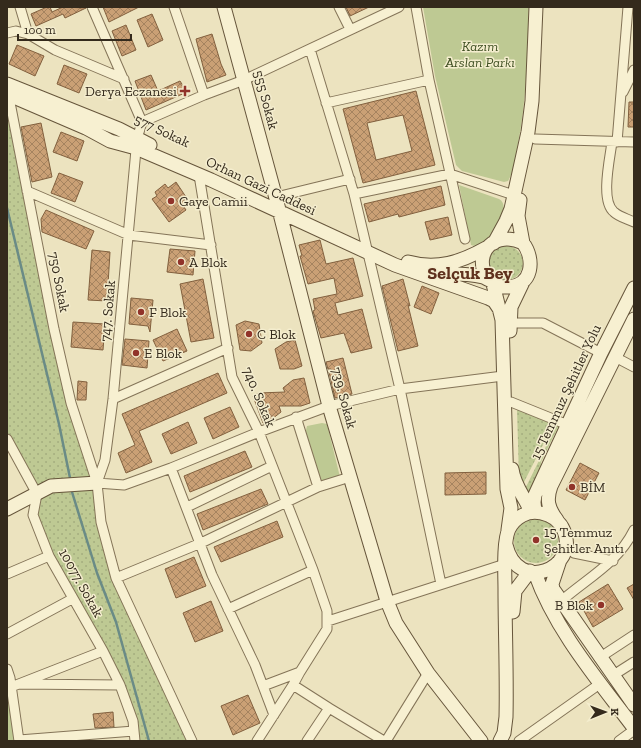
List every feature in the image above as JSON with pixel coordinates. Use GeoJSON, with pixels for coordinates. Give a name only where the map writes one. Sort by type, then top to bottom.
{"type":"FeatureCollection","features":[{"type":"Feature","properties":{"kind":"street"},"geometry":{"type":"LineString","coordinates":[[20,7],[28,34]]}},
{"type":"Feature","properties":{"kind":"street"},"geometry":{"type":"LineString","coordinates":[[92,7],[142,122],[204,95],[244,80],[399,7]]}},
{"type":"Feature","properties":{"kind":"street"},"geometry":{"type":"LineString","coordinates":[[174,7],[204,95]]}},
{"type":"Feature","properties":{"kind":"street","name":"555 Sokak"},"geometry":{"type":"LineString","coordinates":[[224,7],[278,204]]}},
{"type":"Feature","properties":{"kind":"street"},"geometry":{"type":"LineString","coordinates":[[339,7],[350,29]]}},
{"type":"Feature","properties":{"kind":"street"},"geometry":{"type":"LineString","coordinates":[[416,7],[429,80],[465,239]]}},
{"type":"Feature","properties":{"kind":"street"},"geometry":{"type":"LineString","coordinates":[[500,741],[504,733],[506,717],[504,564],[511,508],[507,489],[500,310],[490,281],[483,271],[482,263],[490,245],[506,222],[514,195],[528,132],[532,101],[536,7]]}},
{"type":"Feature","properties":{"kind":"street"},"geometry":{"type":"LineString","coordinates":[[533,512],[514,479],[510,323],[511,307],[529,272],[531,264],[530,256],[523,243],[518,216],[535,139],[543,7]]}},
{"type":"Feature","properties":{"kind":"street"},"geometry":{"type":"LineString","coordinates":[[634,7],[629,7],[620,97],[606,190],[608,201],[614,213],[634,222]]}},
{"type":"Feature","properties":{"kind":"street"},"geometry":{"type":"LineString","coordinates":[[7,33],[16,31],[28,34],[55,50],[124,79]]}},
{"type":"Feature","properties":{"kind":"street"},"geometry":{"type":"LineString","coordinates":[[310,49],[354,194],[400,389],[441,584]]}},
{"type":"Feature","properties":{"kind":"street"},"geometry":{"type":"LineString","coordinates":[[620,97],[634,70]]}},
{"type":"Feature","properties":{"kind":"street"},"geometry":{"type":"LineString","coordinates":[[326,103],[429,80]]}},
{"type":"Feature","properties":{"kind":"street","name":"577 Sokak"},"geometry":{"type":"LineString","coordinates":[[7,88],[119,129],[136,144],[278,204],[367,249],[388,254],[417,264],[440,266],[469,258],[490,245]]}},
{"type":"Feature","properties":{"kind":"street","name":"750 Sokak"},"geometry":{"type":"LineString","coordinates":[[7,88],[54,329],[71,403],[97,483]]}},
{"type":"Feature","properties":{"kind":"street","name":"747. Sokak"},"geometry":{"type":"LineString","coordinates":[[97,483],[105,460],[113,399],[129,235],[136,144],[142,122]]}},
{"type":"Feature","properties":{"kind":"street"},"geometry":{"type":"LineString","coordinates":[[535,139],[634,142]]}},
{"type":"Feature","properties":{"kind":"street","name":"Orhan Gazi Caddesi"},"geometry":{"type":"LineString","coordinates":[[136,144],[199,175],[278,204]]}},
{"type":"Feature","properties":{"kind":"street"},"geometry":{"type":"LineString","coordinates":[[354,194],[450,174],[514,195]]}},
{"type":"Feature","properties":{"kind":"street","name":"740. Sokak"},"geometry":{"type":"LineString","coordinates":[[199,175],[232,377],[259,432],[313,570],[327,612],[328,621]]}},
{"type":"Feature","properties":{"kind":"street"},"geometry":{"type":"LineString","coordinates":[[278,204],[350,179]]}},
{"type":"Feature","properties":{"kind":"street"},"geometry":{"type":"LineString","coordinates":[[27,191],[129,235],[211,245]]}},
{"type":"Feature","properties":{"kind":"street","name":"739. Sokak"},"geometry":{"type":"LineString","coordinates":[[278,204],[329,406],[387,602],[396,623],[428,673],[481,741]]}},
{"type":"Feature","properties":{"kind":"street"},"geometry":{"type":"LineString","coordinates":[[490,245],[499,239],[507,238],[523,243]]}},
{"type":"Feature","properties":{"kind":"street"},"geometry":{"type":"LineString","coordinates":[[367,249],[395,265],[488,298],[494,301],[500,310]]}},
{"type":"Feature","properties":{"kind":"street"},"geometry":{"type":"LineString","coordinates":[[417,272],[468,274],[510,287],[523,282]]}},
{"type":"Feature","properties":{"kind":"street","name":"15 Temmuz Şehitler Yolu"},"geometry":{"type":"LineString","coordinates":[[533,512],[535,495],[601,353],[634,288]]}},
{"type":"Feature","properties":{"kind":"street","name":"15 Temmuz Şehitler Yolu"},"geometry":{"type":"LineString","coordinates":[[558,521],[548,506],[548,494],[551,486],[634,320]]}},
{"type":"Feature","properties":{"kind":"street"},"geometry":{"type":"LineString","coordinates":[[510,323],[543,323],[601,353]]}},
{"type":"Feature","properties":{"kind":"street"},"geometry":{"type":"LineString","coordinates":[[113,399],[228,348]]}},
{"type":"Feature","properties":{"kind":"street"},"geometry":{"type":"LineString","coordinates":[[616,357],[634,367]]}},
{"type":"Feature","properties":{"kind":"street"},"geometry":{"type":"LineString","coordinates":[[7,509],[51,486],[97,483],[124,485],[171,468],[296,417],[329,406],[400,389],[503,376]]}},
{"type":"Feature","properties":{"kind":"street"},"geometry":{"type":"LineString","coordinates":[[511,402],[568,425]]}},
{"type":"Feature","properties":{"kind":"street"},"geometry":{"type":"LineString","coordinates":[[296,417],[318,487]]}},
{"type":"Feature","properties":{"kind":"street"},"geometry":{"type":"LineString","coordinates":[[7,439],[37,494]]}},
{"type":"Feature","properties":{"kind":"street"},"geometry":{"type":"LineString","coordinates":[[187,507],[272,466]]}},
{"type":"Feature","properties":{"kind":"street"},"geometry":{"type":"LineString","coordinates":[[171,468],[212,575],[255,665],[274,715]]}},
{"type":"Feature","properties":{"kind":"street"},"geometry":{"type":"LineString","coordinates":[[116,578],[201,543],[318,487],[350,477]]}},
{"type":"Feature","properties":{"kind":"street"},"geometry":{"type":"LineString","coordinates":[[97,483],[101,522],[116,578],[192,741]]}},
{"type":"Feature","properties":{"kind":"street","name":"10077. Sokak"},"geometry":{"type":"LineString","coordinates":[[37,494],[33,515],[49,556],[72,599],[103,651],[120,685],[133,721],[135,741]]}},
{"type":"Feature","properties":{"kind":"street"},"geometry":{"type":"LineString","coordinates":[[508,530],[515,520],[533,512],[548,514],[558,521],[564,531],[566,545],[552,584],[560,602],[634,705]]}},
{"type":"Feature","properties":{"kind":"street"},"geometry":{"type":"LineString","coordinates":[[560,602],[613,561],[627,545],[634,530]]}},
{"type":"Feature","properties":{"kind":"street"},"geometry":{"type":"LineString","coordinates":[[506,544],[514,563],[524,570],[533,572],[547,571],[560,560]]}},
{"type":"Feature","properties":{"kind":"street"},"geometry":{"type":"LineString","coordinates":[[566,545],[574,553],[613,561]]}},
{"type":"Feature","properties":{"kind":"street"},"geometry":{"type":"LineString","coordinates":[[7,574],[49,556]]}},
{"type":"Feature","properties":{"kind":"street"},"geometry":{"type":"LineString","coordinates":[[257,741],[327,629],[328,621],[504,564]]}},
{"type":"Feature","properties":{"kind":"street"},"geometry":{"type":"LineString","coordinates":[[228,609],[313,570]]}},
{"type":"Feature","properties":{"kind":"street"},"geometry":{"type":"LineString","coordinates":[[533,572],[543,595],[559,624],[634,729],[619,741]]}},
{"type":"Feature","properties":{"kind":"street"},"geometry":{"type":"LineString","coordinates":[[509,741],[513,725],[514,703],[514,595],[517,587],[533,572]]}},
{"type":"Feature","properties":{"kind":"street"},"geometry":{"type":"LineString","coordinates":[[7,634],[72,599]]}},
{"type":"Feature","properties":{"kind":"street"},"geometry":{"type":"LineString","coordinates":[[599,658],[634,636]]}},
{"type":"Feature","properties":{"kind":"street"},"geometry":{"type":"LineString","coordinates":[[15,686],[103,651]]}},
{"type":"Feature","properties":{"kind":"street"},"geometry":{"type":"LineString","coordinates":[[612,676],[634,662]]}},
{"type":"Feature","properties":{"kind":"street"},"geometry":{"type":"LineString","coordinates":[[7,669],[15,686],[19,740],[134,731]]}},
{"type":"Feature","properties":{"kind":"street"},"geometry":{"type":"LineString","coordinates":[[263,686],[300,672]]}},
{"type":"Feature","properties":{"kind":"street"},"geometry":{"type":"LineString","coordinates":[[293,685],[385,741],[428,673]]}},
{"type":"Feature","properties":{"kind":"street"},"geometry":{"type":"LineString","coordinates":[[520,741],[600,683]]}},
{"type":"Feature","properties":{"kind":"street"},"geometry":{"type":"LineString","coordinates":[[15,686],[120,685]]}},
{"type":"Feature","properties":{"kind":"street"},"geometry":{"type":"LineString","coordinates":[[307,741],[329,708]]}},
{"type":"Feature","properties":{"kind":"green space","name":"Kazım Arslan Parkı"},"geometry":{"type":"Polygon","coordinates":[[[423,7],[529,7],[523,114],[514,165],[508,181],[504,182],[462,171],[456,165],[435,76],[423,7]]]}},
{"type":"Feature","properties":{"kind":"green space"},"geometry":{"type":"Polygon","coordinates":[[[7,115],[27,191],[54,329],[97,483],[116,578],[192,741],[135,741],[133,721],[72,599],[33,515],[37,494],[7,439],[7,115]]]}},
{"type":"Feature","properties":{"kind":"green space"},"geometry":{"type":"Polygon","coordinates":[[[459,185],[499,199],[503,204],[504,211],[497,228],[484,242],[477,245],[471,245],[459,185]]]}},
{"type":"Feature","properties":{"kind":"green space"},"geometry":{"type":"Polygon","coordinates":[[[503,246],[509,246],[518,251],[522,257],[522,269],[518,275],[509,280],[503,280],[494,275],[489,266],[489,260],[494,251],[503,246]]]}},
{"type":"Feature","properties":{"kind":"green space"},"geometry":{"type":"Polygon","coordinates":[[[517,409],[554,423],[522,486],[519,478],[517,409]]]}},
{"type":"Feature","properties":{"kind":"green space"},"geometry":{"type":"Polygon","coordinates":[[[322,423],[327,424],[340,477],[320,485],[305,434],[307,426],[322,423]]]}},
{"type":"Feature","properties":{"kind":"green space"},"geometry":{"type":"Polygon","coordinates":[[[557,424],[559,425],[541,462],[541,467],[530,495],[524,491],[557,424]]]}},
{"type":"Feature","properties":{"kind":"green space"},"geometry":{"type":"Polygon","coordinates":[[[536,519],[548,523],[554,529],[558,541],[554,553],[548,559],[536,563],[524,559],[518,553],[514,541],[518,529],[524,523],[536,519]]]}},
{"type":"Feature","properties":{"kind":"green space"},"geometry":{"type":"Polygon","coordinates":[[[7,680],[8,688],[14,741],[7,741],[7,680]]]}},
{"type":"Feature","properties":{"kind":"building"},"geometry":{"type":"Polygon","coordinates":[[[50,7],[52,12],[63,7],[86,8],[65,18],[63,14],[36,26],[31,14],[50,7]]]}},
{"type":"Feature","properties":{"kind":"building"},"geometry":{"type":"Polygon","coordinates":[[[103,7],[139,7],[109,22],[103,7]]]}},
{"type":"Feature","properties":{"kind":"building"},"geometry":{"type":"Polygon","coordinates":[[[346,7],[369,7],[350,16],[346,7]]]}},
{"type":"Feature","properties":{"kind":"building"},"geometry":{"type":"Polygon","coordinates":[[[152,14],[163,40],[148,47],[137,20],[152,14]]]}},
{"type":"Feature","properties":{"kind":"building"},"geometry":{"type":"Polygon","coordinates":[[[126,25],[136,50],[122,56],[112,31],[126,25]]]}},
{"type":"Feature","properties":{"kind":"building"},"geometry":{"type":"Polygon","coordinates":[[[212,34],[226,75],[207,82],[196,39],[212,34]]]}},
{"type":"Feature","properties":{"kind":"building"},"geometry":{"type":"Polygon","coordinates":[[[17,45],[44,56],[35,76],[9,64],[17,45]]]}},
{"type":"Feature","properties":{"kind":"building"},"geometry":{"type":"Polygon","coordinates":[[[64,65],[87,74],[79,93],[57,84],[64,65]]]}},
{"type":"Feature","properties":{"kind":"building"},"geometry":{"type":"Polygon","coordinates":[[[151,75],[158,91],[180,81],[187,92],[146,110],[135,81],[151,75]]]}},
{"type":"Feature","properties":{"kind":"building"},"geometry":{"type":"Polygon","coordinates":[[[416,91],[435,165],[363,183],[343,109],[416,91]],[[403,115],[367,123],[376,160],[412,151],[403,115]]]}},
{"type":"Feature","properties":{"kind":"building"},"geometry":{"type":"Polygon","coordinates":[[[629,102],[634,102],[634,127],[628,127],[629,102]]]}},
{"type":"Feature","properties":{"kind":"building"},"geometry":{"type":"Polygon","coordinates":[[[41,123],[52,177],[32,182],[21,127],[41,123]]]}},
{"type":"Feature","properties":{"kind":"building"},"geometry":{"type":"Polygon","coordinates":[[[61,132],[84,141],[77,161],[53,152],[61,132]]]}},
{"type":"Feature","properties":{"kind":"building"},"geometry":{"type":"Polygon","coordinates":[[[59,173],[83,182],[75,202],[51,193],[59,173]]]}},
{"type":"Feature","properties":{"kind":"building","name":"Gaye Camii"},"geometry":{"type":"Polygon","coordinates":[[[176,182],[190,203],[184,207],[186,210],[169,222],[152,199],[157,196],[155,192],[165,184],[168,188],[176,182]]]}},
{"type":"Feature","properties":{"kind":"building"},"geometry":{"type":"Polygon","coordinates":[[[441,186],[445,205],[399,217],[398,214],[369,222],[364,204],[441,186]]]}},
{"type":"Feature","properties":{"kind":"building"},"geometry":{"type":"Polygon","coordinates":[[[46,210],[94,231],[86,249],[42,232],[41,219],[46,210]]]}},
{"type":"Feature","properties":{"kind":"building"},"geometry":{"type":"Polygon","coordinates":[[[448,217],[452,235],[430,240],[425,222],[448,217]]]}},
{"type":"Feature","properties":{"kind":"building"},"geometry":{"type":"Polygon","coordinates":[[[320,240],[326,264],[353,258],[363,296],[335,303],[338,315],[362,309],[372,348],[351,353],[344,333],[321,338],[313,311],[315,310],[313,299],[337,294],[334,278],[308,284],[300,256],[302,256],[299,245],[320,240]]]}},
{"type":"Feature","properties":{"kind":"building","name":"A Blok"},"geometry":{"type":"Polygon","coordinates":[[[170,249],[195,251],[193,275],[167,272],[170,249]]]}},
{"type":"Feature","properties":{"kind":"building"},"geometry":{"type":"Polygon","coordinates":[[[92,250],[110,252],[107,301],[88,300],[92,250]]]}},
{"type":"Feature","properties":{"kind":"building"},"geometry":{"type":"Polygon","coordinates":[[[203,279],[214,338],[191,342],[180,284],[203,279]]]}},
{"type":"Feature","properties":{"kind":"building"},"geometry":{"type":"Polygon","coordinates":[[[403,279],[418,346],[398,351],[382,286],[403,279]]]}},
{"type":"Feature","properties":{"kind":"building"},"geometry":{"type":"Polygon","coordinates":[[[422,286],[439,293],[431,314],[414,307],[422,286]]]}},
{"type":"Feature","properties":{"kind":"building","name":"F Blok"},"geometry":{"type":"Polygon","coordinates":[[[131,298],[153,300],[150,332],[148,326],[129,324],[131,298]]]}},
{"type":"Feature","properties":{"kind":"building","name":"C Blok"},"geometry":{"type":"Polygon","coordinates":[[[245,321],[259,324],[262,343],[251,351],[240,350],[236,325],[245,321]]]}},
{"type":"Feature","properties":{"kind":"building"},"geometry":{"type":"Polygon","coordinates":[[[73,322],[105,324],[103,350],[71,347],[73,322]]]}},
{"type":"Feature","properties":{"kind":"building"},"geometry":{"type":"Polygon","coordinates":[[[177,329],[187,351],[163,361],[153,340],[177,329]]]}},
{"type":"Feature","properties":{"kind":"building","name":"E Blok"},"geometry":{"type":"Polygon","coordinates":[[[125,339],[149,341],[147,368],[122,365],[125,339]]]}},
{"type":"Feature","properties":{"kind":"building"},"geometry":{"type":"Polygon","coordinates":[[[295,340],[302,366],[294,369],[280,369],[275,349],[286,342],[295,340]]]}},
{"type":"Feature","properties":{"kind":"building"},"geometry":{"type":"Polygon","coordinates":[[[343,358],[352,394],[335,398],[329,372],[331,369],[328,369],[326,362],[343,358]]]}},
{"type":"Feature","properties":{"kind":"building"},"geometry":{"type":"Polygon","coordinates":[[[218,373],[227,393],[139,431],[152,462],[126,473],[118,453],[135,445],[122,414],[218,373]]]}},
{"type":"Feature","properties":{"kind":"building"},"geometry":{"type":"Polygon","coordinates":[[[304,378],[310,403],[301,406],[279,406],[281,412],[272,419],[263,423],[253,396],[259,393],[285,392],[283,388],[293,380],[304,378]]]}},
{"type":"Feature","properties":{"kind":"building"},"geometry":{"type":"Polygon","coordinates":[[[78,381],[87,382],[86,400],[77,400],[78,381]]]}},
{"type":"Feature","properties":{"kind":"building"},"geometry":{"type":"Polygon","coordinates":[[[230,407],[239,427],[213,439],[204,418],[230,407]]]}},
{"type":"Feature","properties":{"kind":"building"},"geometry":{"type":"Polygon","coordinates":[[[188,422],[197,443],[171,454],[162,434],[188,422]]]}},
{"type":"Feature","properties":{"kind":"building"},"geometry":{"type":"Polygon","coordinates":[[[245,451],[252,467],[190,492],[184,476],[245,451]]]}},
{"type":"Feature","properties":{"kind":"building"},"geometry":{"type":"Polygon","coordinates":[[[580,463],[599,473],[585,500],[566,490],[580,463]]]}},
{"type":"Feature","properties":{"kind":"building"},"geometry":{"type":"Polygon","coordinates":[[[486,472],[486,494],[445,495],[445,473],[486,472]]]}},
{"type":"Feature","properties":{"kind":"building"},"geometry":{"type":"Polygon","coordinates":[[[261,489],[268,504],[203,530],[197,514],[261,489]]]}},
{"type":"Feature","properties":{"kind":"building"},"geometry":{"type":"Polygon","coordinates":[[[277,521],[283,537],[221,562],[214,547],[277,521]]]}},
{"type":"Feature","properties":{"kind":"building"},"geometry":{"type":"Polygon","coordinates":[[[194,557],[206,586],[176,598],[165,569],[194,557]]]}},
{"type":"Feature","properties":{"kind":"building","name":"B Blok"},"geometry":{"type":"Polygon","coordinates":[[[608,584],[623,609],[593,627],[579,602],[608,584]]]}},
{"type":"Feature","properties":{"kind":"building","name":"B Blok"},"geometry":{"type":"Polygon","coordinates":[[[634,584],[634,600],[627,588],[634,584]]]}},
{"type":"Feature","properties":{"kind":"building"},"geometry":{"type":"Polygon","coordinates":[[[211,601],[223,631],[195,642],[183,613],[211,601]]]}},
{"type":"Feature","properties":{"kind":"building"},"geometry":{"type":"Polygon","coordinates":[[[248,695],[260,723],[233,735],[221,706],[248,695]]]}},
{"type":"Feature","properties":{"kind":"building"},"geometry":{"type":"Polygon","coordinates":[[[113,712],[114,727],[95,728],[93,714],[113,712]]]}},
{"type":"Feature","properties":{"kind":"waterway"},"geometry":{"type":"LineString","coordinates":[[7,208],[59,424],[70,478]]}},
{"type":"Feature","properties":{"kind":"waterway"},"geometry":{"type":"LineString","coordinates":[[72,492],[97,573],[116,622],[149,741]]}},
{"type":"Feature","properties":{"kind":"place","name":"Derya Eczanesi"},"geometry":{"type":"Point","coordinates":[185,91]}},
{"type":"Feature","properties":{"kind":"place","name":"Gaye Camii"},"geometry":{"type":"Point","coordinates":[171,201]}},
{"type":"Feature","properties":{"kind":"place","name":"A Blok"},"geometry":{"type":"Point","coordinates":[181,262]}},
{"type":"Feature","properties":{"kind":"place","name":"F Blok"},"geometry":{"type":"Point","coordinates":[141,312]}},
{"type":"Feature","properties":{"kind":"place","name":"C Blok"},"geometry":{"type":"Point","coordinates":[249,334]}},
{"type":"Feature","properties":{"kind":"place","name":"E Blok"},"geometry":{"type":"Point","coordinates":[136,353]}},
{"type":"Feature","properties":{"kind":"place","name":"BİM"},"geometry":{"type":"Point","coordinates":[572,487]}},
{"type":"Feature","properties":{"kind":"place","name":"15 Temmuz Şehitler Anıtı"},"geometry":{"type":"Point","coordinates":[536,540]}},
{"type":"Feature","properties":{"kind":"place","name":"B Blok"},"geometry":{"type":"Point","coordinates":[601,605]}},
{"type":"Feature","properties":{"kind":"district","name":"Selçuk Bey"},"geometry":{"type":"Point","coordinates":[470,273]}}]}
